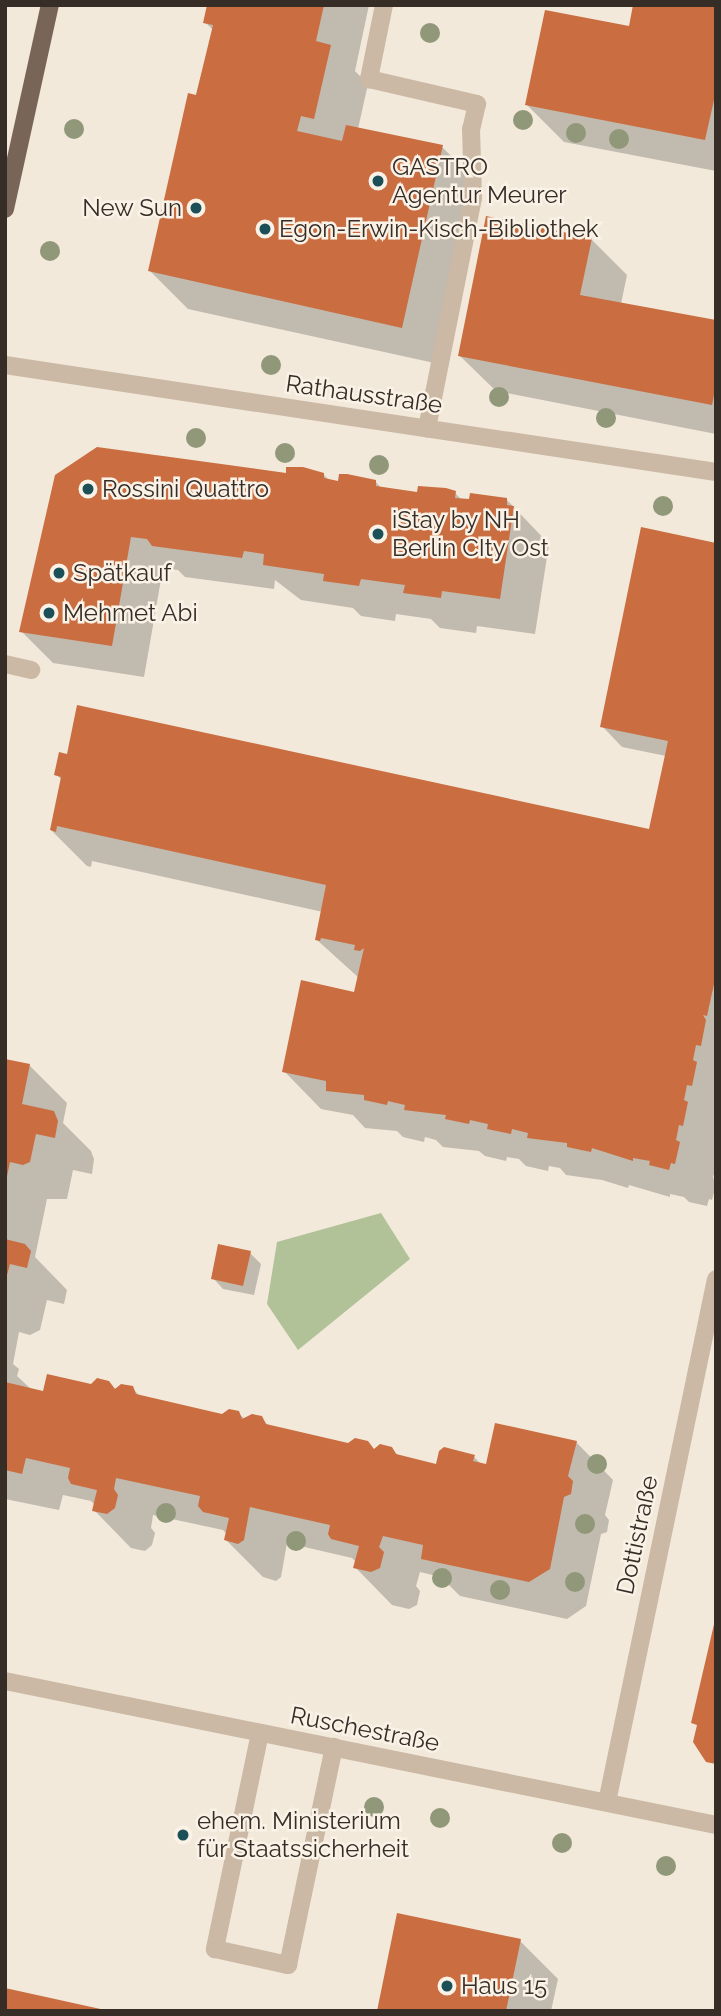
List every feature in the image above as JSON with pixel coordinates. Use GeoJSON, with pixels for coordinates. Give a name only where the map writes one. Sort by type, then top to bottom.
{"type":"FeatureCollection","features":[{"type":"Feature","properties":{"kind":"main road"},"geometry":{"type":"LineString","coordinates":[[5,209],[50,5]]}},
{"type":"Feature","properties":{"kind":"street"},"geometry":{"type":"LineString","coordinates":[[384,5],[369,79],[477,104],[471,129],[472,198],[427,428]]}},
{"type":"Feature","properties":{"kind":"street","name":"Rathausstraße"},"geometry":{"type":"LineString","coordinates":[[5,365],[716,472]]}},
{"type":"Feature","properties":{"kind":"street"},"geometry":{"type":"LineString","coordinates":[[5,664],[31,670]]}},
{"type":"Feature","properties":{"kind":"street","name":"Dottistraße"},"geometry":{"type":"LineString","coordinates":[[607,1802],[716,1279]]}},
{"type":"Feature","properties":{"kind":"street","name":"Ruschestraße"},"geometry":{"type":"LineString","coordinates":[[5,1681],[716,1825]]}},
{"type":"Feature","properties":{"kind":"street"},"geometry":{"type":"LineString","coordinates":[[260,1733],[215,1949],[288,1965],[334,1747]]}},
{"type":"Feature","properties":{"kind":"green space"},"geometry":{"type":"Polygon","coordinates":[[[381,1213],[410,1259],[298,1350],[267,1304],[277,1242],[381,1213]]]}},
{"type":"Feature","properties":{"kind":"building"},"geometry":{"type":"Polygon","coordinates":[[[207,5],[324,5],[316,41],[331,45],[314,119],[301,116],[297,131],[342,141],[346,125],[443,145],[402,328],[148,271],[188,93],[196,95],[213,25],[203,23],[207,5]]]}},
{"type":"Feature","properties":{"kind":"building"},"geometry":{"type":"Polygon","coordinates":[[[633,5],[716,5],[716,91],[705,140],[525,105],[545,10],[629,26],[633,5]]]}},
{"type":"Feature","properties":{"kind":"building"},"geometry":{"type":"Polygon","coordinates":[[[486,216],[592,238],[580,295],[716,320],[716,385],[712,405],[458,356],[486,216]]]}},
{"type":"Feature","properties":{"kind":"building"},"geometry":{"type":"Polygon","coordinates":[[[97,447],[286,473],[286,467],[303,467],[324,473],[324,478],[338,481],[339,474],[347,474],[376,480],[376,486],[417,492],[418,486],[446,488],[456,491],[455,498],[469,499],[470,493],[507,498],[507,505],[514,506],[500,599],[442,591],[441,598],[403,593],[405,585],[361,579],[359,586],[323,581],[324,574],[263,565],[264,554],[244,551],[242,558],[152,546],[147,539],[131,537],[112,646],[19,632],[55,475],[97,447]]]}},
{"type":"Feature","properties":{"kind":"building"},"geometry":{"type":"Polygon","coordinates":[[[641,527],[716,543],[716,975],[707,1016],[703,1015],[706,1020],[701,1046],[696,1045],[693,1060],[697,1062],[692,1086],[687,1085],[684,1100],[688,1102],[683,1126],[679,1125],[676,1140],[680,1142],[675,1164],[671,1163],[669,1170],[649,1165],[650,1161],[633,1158],[633,1161],[592,1148],[591,1152],[567,1147],[567,1143],[527,1138],[528,1133],[512,1129],[511,1134],[487,1129],[488,1124],[470,1120],[469,1124],[445,1119],[446,1115],[404,1110],[405,1105],[388,1101],[387,1105],[364,1100],[364,1095],[326,1091],[326,1081],[282,1072],[301,980],[354,992],[364,948],[360,951],[354,950],[355,945],[321,938],[320,941],[315,940],[326,885],[57,826],[56,832],[50,830],[61,777],[54,775],[59,752],[67,754],[77,705],[649,829],[668,741],[600,727],[641,527]]]}},
{"type":"Feature","properties":{"kind":"building"},"geometry":{"type":"Polygon","coordinates":[[[5,1059],[30,1064],[22,1104],[54,1111],[58,1121],[55,1138],[36,1134],[30,1162],[23,1165],[10,1162],[6,1181],[5,1059]]]}},
{"type":"Feature","properties":{"kind":"building"},"geometry":{"type":"Polygon","coordinates":[[[5,1239],[25,1244],[31,1251],[27,1268],[10,1264],[6,1279],[5,1239]]]}},
{"type":"Feature","properties":{"kind":"building"},"geometry":{"type":"Polygon","coordinates":[[[218,1244],[251,1251],[243,1286],[211,1279],[218,1244]]]}},
{"type":"Feature","properties":{"kind":"building"},"geometry":{"type":"Polygon","coordinates":[[[47,1374],[91,1384],[97,1378],[109,1381],[115,1389],[121,1384],[133,1386],[136,1394],[222,1414],[229,1409],[239,1411],[242,1419],[252,1414],[262,1416],[266,1424],[348,1443],[355,1438],[368,1441],[374,1449],[380,1444],[392,1447],[396,1454],[436,1464],[439,1451],[444,1447],[475,1455],[473,1461],[486,1464],[495,1423],[577,1441],[568,1476],[573,1481],[571,1494],[564,1497],[550,1569],[529,1582],[421,1559],[423,1545],[383,1536],[379,1547],[384,1552],[380,1568],[371,1572],[353,1568],[359,1546],[331,1539],[328,1534],[330,1525],[250,1507],[244,1540],[238,1544],[224,1540],[229,1518],[203,1512],[198,1506],[200,1496],[116,1478],[114,1489],[118,1495],[115,1508],[107,1514],[92,1511],[97,1490],[71,1484],[68,1478],[70,1468],[26,1458],[22,1474],[5,1470],[5,1382],[43,1391],[47,1374]]]}},
{"type":"Feature","properties":{"kind":"building"},"geometry":{"type":"Polygon","coordinates":[[[715,1620],[716,1764],[706,1762],[693,1742],[697,1725],[691,1723],[715,1620]]]}},
{"type":"Feature","properties":{"kind":"building","name":"Haus 15"},"geometry":{"type":"Polygon","coordinates":[[[397,1913],[521,1939],[506,2011],[377,2011],[397,1913]]]}},
{"type":"Feature","properties":{"kind":"building"},"geometry":{"type":"Polygon","coordinates":[[[5,1988],[105,2010],[105,2011],[5,2011],[5,1988]]]}},
{"type":"Feature","properties":{"kind":"place","name":"GASTRO Agentur Meurer"},"geometry":{"type":"Point","coordinates":[378,181]}},
{"type":"Feature","properties":{"kind":"place","name":"New Sun"},"geometry":{"type":"Point","coordinates":[196,208]}},
{"type":"Feature","properties":{"kind":"place","name":"Egon-Erwin-Kisch-Bibliothek"},"geometry":{"type":"Point","coordinates":[265,229]}},
{"type":"Feature","properties":{"kind":"place","name":"Rossini Quattro"},"geometry":{"type":"Point","coordinates":[88,489]}},
{"type":"Feature","properties":{"kind":"place","name":"iStay by NH Berlin CIty Ost"},"geometry":{"type":"Point","coordinates":[378,534]}},
{"type":"Feature","properties":{"kind":"place","name":"Spätkauf"},"geometry":{"type":"Point","coordinates":[59,573]}},
{"type":"Feature","properties":{"kind":"place","name":"Mehmet Abi"},"geometry":{"type":"Point","coordinates":[49,613]}},
{"type":"Feature","properties":{"kind":"place","name":"ehem. Ministerium für Staatssicherheit"},"geometry":{"type":"Point","coordinates":[183,1835]}},
{"type":"Feature","properties":{"kind":"place","name":"Haus 15"},"geometry":{"type":"Point","coordinates":[447,1986]}}]}
